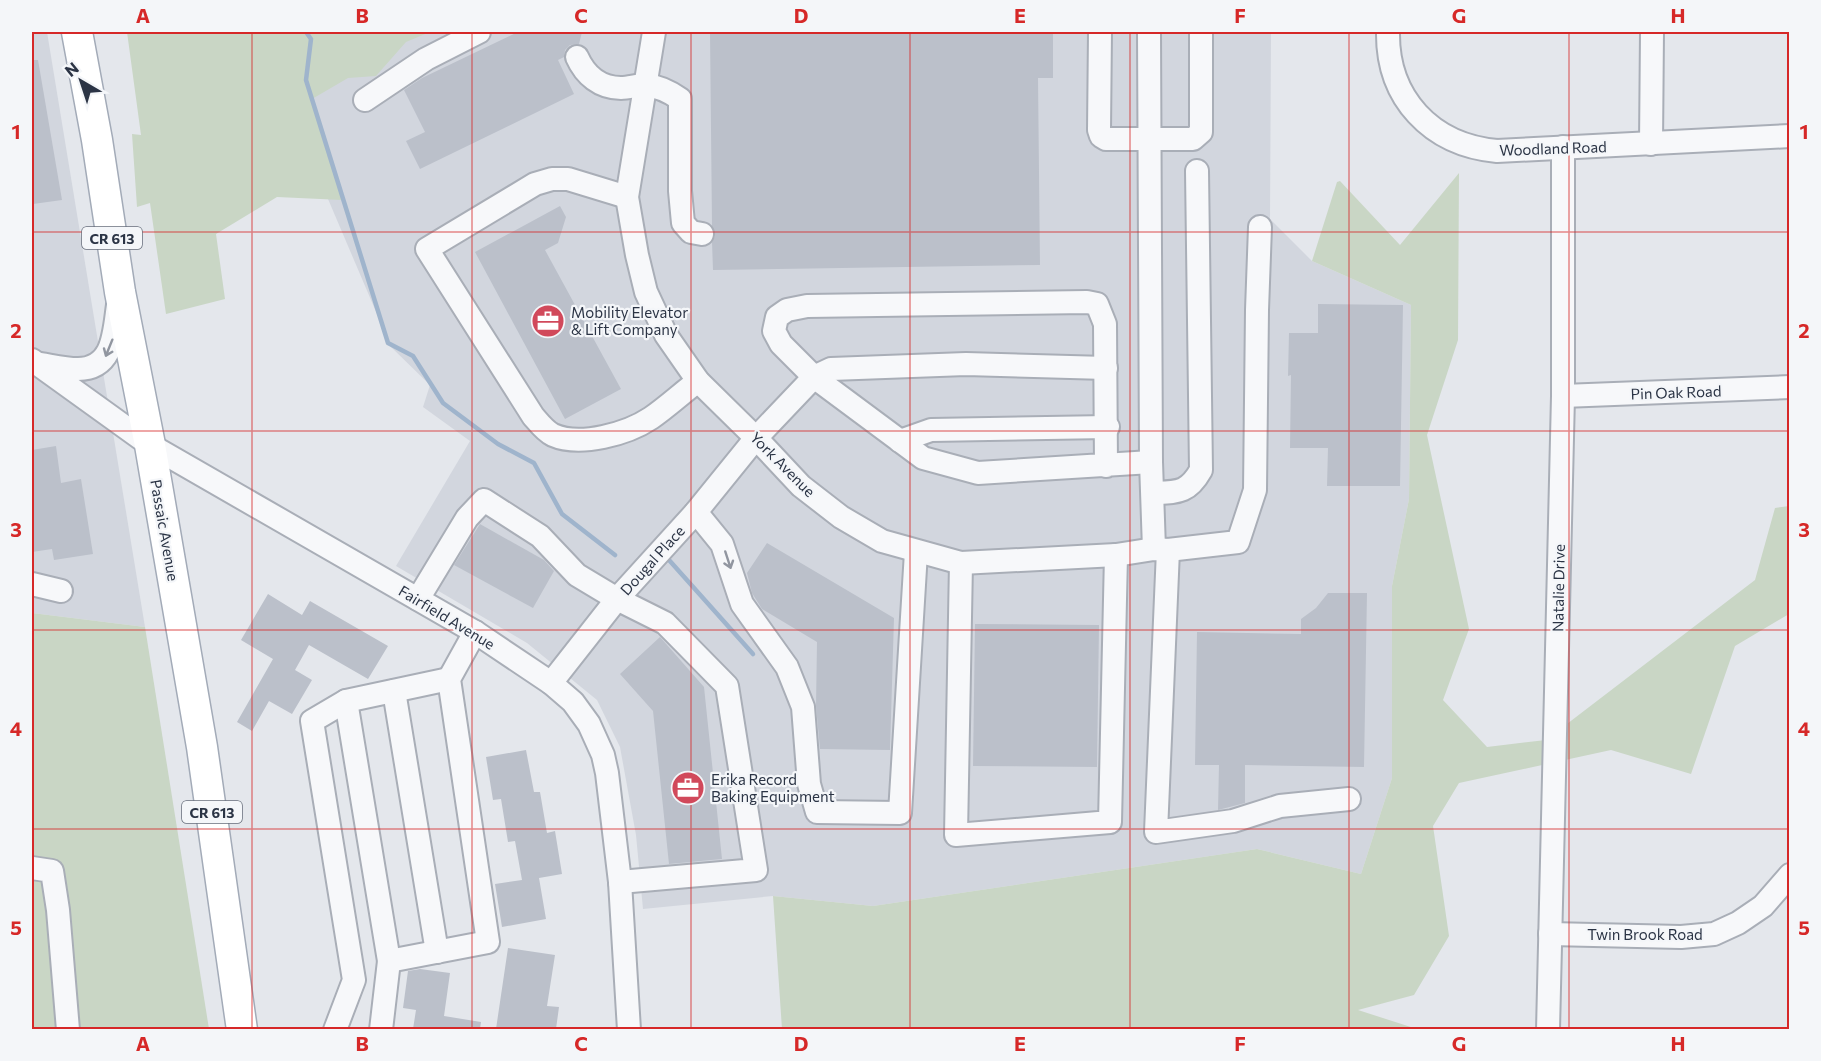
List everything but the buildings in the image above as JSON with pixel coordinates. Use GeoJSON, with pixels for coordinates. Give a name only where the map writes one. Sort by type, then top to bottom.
{"type":"FeatureCollection","features":[{"type":"Feature","properties":{"kind":"main road","name":"Passaic Avenue"},"geometry":{"type":"LineString","coordinates":[[77,32],[97,140],[120,292],[150,445],[202,747],[242,1029]]}},
{"type":"Feature","properties":{"kind":"street"},"geometry":{"type":"LineString","coordinates":[[365,99],[426,59],[479,32]]}},
{"type":"Feature","properties":{"kind":"street","name":"York Avenue"},"geometry":{"type":"LineString","coordinates":[[654,32],[627,197],[646,292],[666,335],[698,381],[801,486],[841,517],[882,541],[916,552],[961,563],[1116,555],[1239,542],[1255,490],[1260,227]]}},
{"type":"Feature","properties":{"kind":"street"},"geometry":{"type":"LineString","coordinates":[[1100,32],[1099,130],[1101,136],[1106,139],[1149,140],[1193,139],[1201,132],[1201,32]]}},
{"type":"Feature","properties":{"kind":"street"},"geometry":{"type":"LineString","coordinates":[[1149,32],[1151,462],[1161,550],[1156,832],[1233,821],[1280,806],[1349,799]]}},
{"type":"Feature","properties":{"kind":"street","name":"Woodland Road"},"geometry":{"type":"LineString","coordinates":[[1388,32],[1393,72],[1402,93],[1423,120],[1442,134],[1463,144],[1485,150],[1790,136]]}},
{"type":"Feature","properties":{"kind":"street"},"geometry":{"type":"LineString","coordinates":[[1651,144],[1652,32]]}},
{"type":"Feature","properties":{"kind":"street"},"geometry":{"type":"LineString","coordinates":[[577,57],[588,76],[601,82],[619,88],[646,85],[669,91],[680,99],[680,191],[683,223],[691,232],[702,234]]}},
{"type":"Feature","properties":{"kind":"street","name":"Natalie Drive"},"geometry":{"type":"LineString","coordinates":[[1548,1029],[1563,396],[1563,147]]}},
{"type":"Feature","properties":{"kind":"street"},"geometry":{"type":"LineString","coordinates":[[1154,492],[1185,490],[1194,482],[1201,470],[1197,171]]}},
{"type":"Feature","properties":{"kind":"street"},"geometry":{"type":"LineString","coordinates":[[627,197],[568,179],[552,178],[535,184],[427,249],[533,416],[554,435],[582,439],[632,429],[698,381]]}},
{"type":"Feature","properties":{"kind":"street"},"geometry":{"type":"LineString","coordinates":[[34,362],[80,369],[89,368],[103,360],[109,354],[120,292]]}},
{"type":"Feature","properties":{"kind":"street"},"geometry":{"type":"LineString","coordinates":[[1106,466],[1105,324],[1096,304],[1087,302],[807,306],[787,310],[777,317],[774,331],[781,344],[814,377],[923,458],[978,473],[1106,466],[1151,462]]}},
{"type":"Feature","properties":{"kind":"street","name":"Fairfield Avenue"},"geometry":{"type":"LineString","coordinates":[[34,362],[150,445],[476,632],[551,683],[573,702],[589,724],[603,755],[607,772],[620,882],[629,1029]]}},
{"type":"Feature","properties":{"kind":"street"},"geometry":{"type":"LineString","coordinates":[[814,377],[831,369],[966,363],[1106,368]]}},
{"type":"Feature","properties":{"kind":"street","name":"Dougal Place"},"geometry":{"type":"LineString","coordinates":[[551,683],[616,599],[696,512],[756,438],[814,377]]}},
{"type":"Feature","properties":{"kind":"street","name":"Pin Oak Road"},"geometry":{"type":"LineString","coordinates":[[1563,396],[1790,387]]}},
{"type":"Feature","properties":{"kind":"street"},"geometry":{"type":"LineString","coordinates":[[900,441],[931,430],[1107,427]]}},
{"type":"Feature","properties":{"kind":"street"},"geometry":{"type":"LineString","coordinates":[[418,599],[466,518],[484,500],[540,536],[577,574],[616,599],[665,623],[727,686],[756,870],[620,882]]}},
{"type":"Feature","properties":{"kind":"street"},"geometry":{"type":"LineString","coordinates":[[696,512],[722,544],[742,604],[787,667],[803,707],[809,784],[817,812],[900,813],[916,552]]}},
{"type":"Feature","properties":{"kind":"street"},"geometry":{"type":"LineString","coordinates":[[961,563],[956,835],[1110,822],[1116,555]]}},
{"type":"Feature","properties":{"kind":"street"},"geometry":{"type":"LineString","coordinates":[[32,584],[61,591]]}},
{"type":"Feature","properties":{"kind":"street"},"geometry":{"type":"LineString","coordinates":[[389,960],[488,942],[449,679],[476,632]]}},
{"type":"Feature","properties":{"kind":"street"},"geometry":{"type":"LineString","coordinates":[[335,1029],[354,980],[312,721],[346,701],[449,679]]}},
{"type":"Feature","properties":{"kind":"street"},"geometry":{"type":"LineString","coordinates":[[394,691],[437,952]]}},
{"type":"Feature","properties":{"kind":"street"},"geometry":{"type":"LineString","coordinates":[[346,701],[389,960],[381,1029]]}},
{"type":"Feature","properties":{"kind":"street"},"geometry":{"type":"LineString","coordinates":[[32,868],[52,871],[58,910],[68,1029]]}},
{"type":"Feature","properties":{"kind":"street","name":"Twin Brook Road"},"geometry":{"type":"LineString","coordinates":[[1550,934],[1681,937],[1714,934],[1738,923],[1763,906],[1790,875]]}},
{"type":"Feature","properties":{"kind":"shaded area"},"geometry":{"type":"Polygon","coordinates":[[[32,32],[47,32],[145,627],[32,613],[32,32]]]}},
{"type":"Feature","properties":{"kind":"shaded area"},"geometry":{"type":"Polygon","coordinates":[[[405,32],[1271,32],[1270,219],[1312,261],[1411,305],[1409,499],[1392,586],[1392,778],[1361,874],[1257,849],[873,906],[773,896],[643,909],[636,835],[620,747],[597,700],[527,643],[396,566],[470,441],[423,407],[430,385],[391,347],[291,112],[405,32]]]}},
{"type":"Feature","properties":{"kind":"green space"},"geometry":{"type":"Polygon","coordinates":[[[127,32],[430,32],[406,42],[376,76],[348,78],[312,99],[342,200],[277,197],[216,234],[225,299],[166,314],[150,203],[137,207],[132,134],[141,135],[127,32]]]}},
{"type":"Feature","properties":{"kind":"green space"},"geometry":{"type":"Polygon","coordinates":[[[1459,173],[1458,340],[1427,435],[1469,629],[1443,700],[1487,747],[1546,740],[1755,580],[1775,508],[1789,506],[1789,614],[1735,646],[1691,774],[1611,750],[1459,783],[1433,826],[1449,936],[1414,995],[1358,1010],[1417,1029],[782,1029],[773,896],[873,906],[1257,849],[1361,874],[1392,778],[1392,586],[1409,499],[1411,305],[1312,261],[1337,182],[1340,181],[1400,245],[1459,173]]]}},
{"type":"Feature","properties":{"kind":"green space"},"geometry":{"type":"Polygon","coordinates":[[[32,613],[145,627],[209,1029],[32,1030],[32,613]]]}},
{"type":"Feature","properties":{"kind":"waterway"},"geometry":{"type":"LineString","coordinates":[[306,32],[311,39],[306,80],[388,343],[413,356],[443,403],[498,444],[534,463],[562,514],[615,555]]}},
{"type":"Feature","properties":{"kind":"waterway"},"geometry":{"type":"LineString","coordinates":[[669,560],[753,654]]}},
{"type":"Feature","properties":{"kind":"place","name":"Mobility Elevator & Lift Company"},"geometry":{"type":"Point","coordinates":[548,321]}},
{"type":"Feature","properties":{"kind":"place","name":"Erika Record Baking Equipment"},"geometry":{"type":"Point","coordinates":[688,788]}}]}
